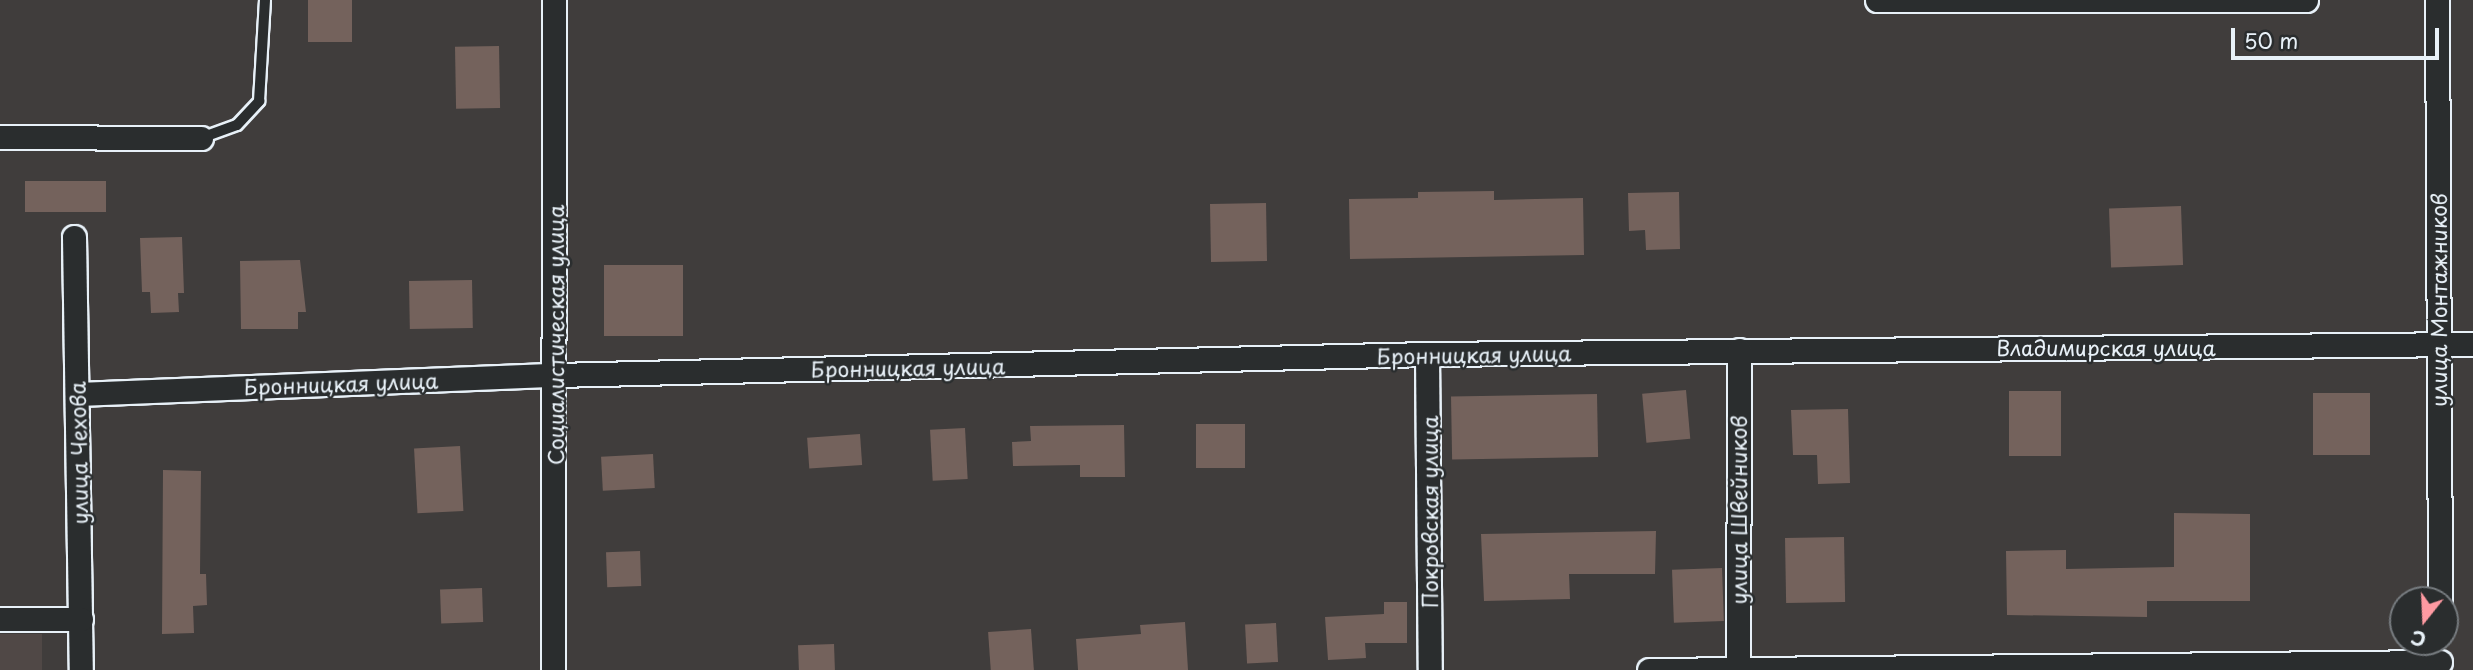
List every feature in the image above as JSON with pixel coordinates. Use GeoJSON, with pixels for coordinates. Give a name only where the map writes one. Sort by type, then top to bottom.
{"type":"FeatureCollection","features":[{"type":"Feature","properties":{"kind":"street","name":"Социалистическая улица"},"geometry":{"type":"LineString","coordinates":[[553,670],[556,375],[554,0]]}},
{"type":"Feature","properties":{"kind":"street"},"geometry":{"type":"LineString","coordinates":[[1877,1],[2306,0]]}},
{"type":"Feature","properties":{"kind":"street","name":"улица Монтажников"},"geometry":{"type":"LineString","coordinates":[[2437,0],[2440,586]]}},
{"type":"Feature","properties":{"kind":"street"},"geometry":{"type":"LineString","coordinates":[[0,137],[201,138]]}},
{"type":"Feature","properties":{"kind":"street","name":"улица Чехова"},"geometry":{"type":"LineString","coordinates":[[74,237],[81,670]]}},
{"type":"Feature","properties":{"kind":"street","name":"Владимирская улица"},"geometry":{"type":"LineString","coordinates":[[1739,350],[2473,344]]}},
{"type":"Feature","properties":{"kind":"street","name":"Бронницкая улица"},"geometry":{"type":"LineString","coordinates":[[77,394],[556,375],[1427,354],[1739,350]]}},
{"type":"Feature","properties":{"kind":"street","name":"улица Швейников"},"geometry":{"type":"LineString","coordinates":[[1738,669],[1739,350]]}},
{"type":"Feature","properties":{"kind":"street","name":"Покровская улица"},"geometry":{"type":"LineString","coordinates":[[1427,354],[1430,670]]}},
{"type":"Feature","properties":{"kind":"street"},"geometry":{"type":"LineString","coordinates":[[0,619],[81,619]]}},
{"type":"Feature","properties":{"kind":"street"},"geometry":{"type":"LineString","coordinates":[[1650,670],[2440,658]]}},
{"type":"Feature","properties":{"kind":"lane"},"geometry":{"type":"LineString","coordinates":[[201,138],[237,125],[259,102],[265,0]]}},
{"type":"Feature","properties":{"kind":"shaded area"},"geometry":{"type":"Polygon","coordinates":[[[0,634],[42,634],[42,670],[0,670],[0,634]]]}},
{"type":"Feature","properties":{"kind":"building"},"geometry":{"type":"Polygon","coordinates":[[[308,0],[352,0],[352,42],[308,42],[308,0]]]}},
{"type":"Feature","properties":{"kind":"building"},"geometry":{"type":"Polygon","coordinates":[[[499,46],[500,108],[456,109],[455,47],[499,46]]]}},
{"type":"Feature","properties":{"kind":"building"},"geometry":{"type":"Polygon","coordinates":[[[25,181],[106,181],[106,212],[25,212],[25,181]]]}},
{"type":"Feature","properties":{"kind":"building"},"geometry":{"type":"Polygon","coordinates":[[[1494,191],[1494,200],[1583,198],[1584,255],[1350,259],[1349,199],[1418,198],[1418,192],[1494,191]]]}},
{"type":"Feature","properties":{"kind":"building"},"geometry":{"type":"Polygon","coordinates":[[[1679,192],[1680,249],[1646,250],[1645,230],[1629,231],[1628,193],[1679,192]]]}},
{"type":"Feature","properties":{"kind":"building"},"geometry":{"type":"Polygon","coordinates":[[[1266,203],[1267,261],[1211,262],[1210,204],[1266,203]]]}},
{"type":"Feature","properties":{"kind":"building"},"geometry":{"type":"Polygon","coordinates":[[[2181,206],[2183,265],[2111,267],[2109,209],[2181,206]]]}},
{"type":"Feature","properties":{"kind":"building"},"geometry":{"type":"Polygon","coordinates":[[[182,237],[184,293],[178,293],[179,312],[151,313],[150,292],[142,292],[140,238],[182,237]]]}},
{"type":"Feature","properties":{"kind":"building"},"geometry":{"type":"Polygon","coordinates":[[[300,260],[306,312],[298,312],[298,329],[241,329],[240,261],[300,260]]]}},
{"type":"Feature","properties":{"kind":"building"},"geometry":{"type":"Polygon","coordinates":[[[604,265],[683,265],[683,336],[604,336],[604,265]]]}},
{"type":"Feature","properties":{"kind":"building"},"geometry":{"type":"Polygon","coordinates":[[[472,280],[473,328],[410,329],[409,281],[472,280]]]}},
{"type":"Feature","properties":{"kind":"building"},"geometry":{"type":"Polygon","coordinates":[[[1686,390],[1690,439],[1646,443],[1642,394],[1686,390]]]}},
{"type":"Feature","properties":{"kind":"building"},"geometry":{"type":"Polygon","coordinates":[[[2009,391],[2061,391],[2061,456],[2009,456],[2009,391]]]}},
{"type":"Feature","properties":{"kind":"building"},"geometry":{"type":"Polygon","coordinates":[[[2313,393],[2370,393],[2370,455],[2313,455],[2313,393]]]}},
{"type":"Feature","properties":{"kind":"building"},"geometry":{"type":"Polygon","coordinates":[[[1597,394],[1598,457],[1452,460],[1451,397],[1597,394]]]}},
{"type":"Feature","properties":{"kind":"building"},"geometry":{"type":"Polygon","coordinates":[[[1848,409],[1850,483],[1818,484],[1817,455],[1793,455],[1791,410],[1848,409]]]}},
{"type":"Feature","properties":{"kind":"building"},"geometry":{"type":"Polygon","coordinates":[[[1196,424],[1245,424],[1245,468],[1196,468],[1196,424]]]}},
{"type":"Feature","properties":{"kind":"building"},"geometry":{"type":"Polygon","coordinates":[[[1124,425],[1125,477],[1080,477],[1080,465],[1013,466],[1012,442],[1031,441],[1030,426],[1124,425]]]}},
{"type":"Feature","properties":{"kind":"building"},"geometry":{"type":"Polygon","coordinates":[[[965,428],[968,479],[933,481],[930,430],[965,428]]]}},
{"type":"Feature","properties":{"kind":"building"},"geometry":{"type":"Polygon","coordinates":[[[860,434],[862,465],[809,469],[807,438],[860,434]]]}},
{"type":"Feature","properties":{"kind":"building"},"geometry":{"type":"Polygon","coordinates":[[[460,446],[463,511],[417,513],[414,448],[460,446]]]}},
{"type":"Feature","properties":{"kind":"building"},"geometry":{"type":"Polygon","coordinates":[[[653,454],[655,488],[603,491],[601,457],[653,454]]]}},
{"type":"Feature","properties":{"kind":"building"},"geometry":{"type":"Polygon","coordinates":[[[163,470],[201,471],[200,574],[206,574],[207,605],[193,606],[194,633],[162,634],[163,470]]]}},
{"type":"Feature","properties":{"kind":"building"},"geometry":{"type":"Polygon","coordinates":[[[2174,513],[2250,514],[2250,601],[2147,601],[2147,617],[2007,615],[2006,551],[2066,550],[2066,569],[2174,567],[2174,513]]]}},
{"type":"Feature","properties":{"kind":"building"},"geometry":{"type":"Polygon","coordinates":[[[1656,531],[1655,574],[1569,574],[1570,599],[1484,601],[1481,534],[1656,531]]]}},
{"type":"Feature","properties":{"kind":"building"},"geometry":{"type":"Polygon","coordinates":[[[1844,537],[1845,602],[1786,603],[1785,538],[1844,537]]]}},
{"type":"Feature","properties":{"kind":"building"},"geometry":{"type":"Polygon","coordinates":[[[640,551],[641,586],[607,587],[606,552],[640,551]]]}},
{"type":"Feature","properties":{"kind":"building"},"geometry":{"type":"Polygon","coordinates":[[[1722,568],[1724,621],[1674,623],[1672,570],[1722,568]]]}},
{"type":"Feature","properties":{"kind":"building"},"geometry":{"type":"Polygon","coordinates":[[[482,588],[483,622],[441,623],[440,589],[482,588]]]}},
{"type":"Feature","properties":{"kind":"building"},"geometry":{"type":"Polygon","coordinates":[[[1384,602],[1407,602],[1407,643],[1365,643],[1366,658],[1328,660],[1325,617],[1384,614],[1384,602]]]}},
{"type":"Feature","properties":{"kind":"building"},"geometry":{"type":"Polygon","coordinates":[[[1185,622],[1188,670],[1078,670],[1076,639],[1141,634],[1140,625],[1185,622]]]}},
{"type":"Feature","properties":{"kind":"building"},"geometry":{"type":"Polygon","coordinates":[[[1276,623],[1278,662],[1247,664],[1245,625],[1276,623]]]}},
{"type":"Feature","properties":{"kind":"building"},"geometry":{"type":"Polygon","coordinates":[[[1031,629],[1034,670],[991,670],[988,632],[1031,629]]]}},
{"type":"Feature","properties":{"kind":"building"},"geometry":{"type":"Polygon","coordinates":[[[834,644],[835,670],[799,670],[798,645],[834,644]]]}}]}
